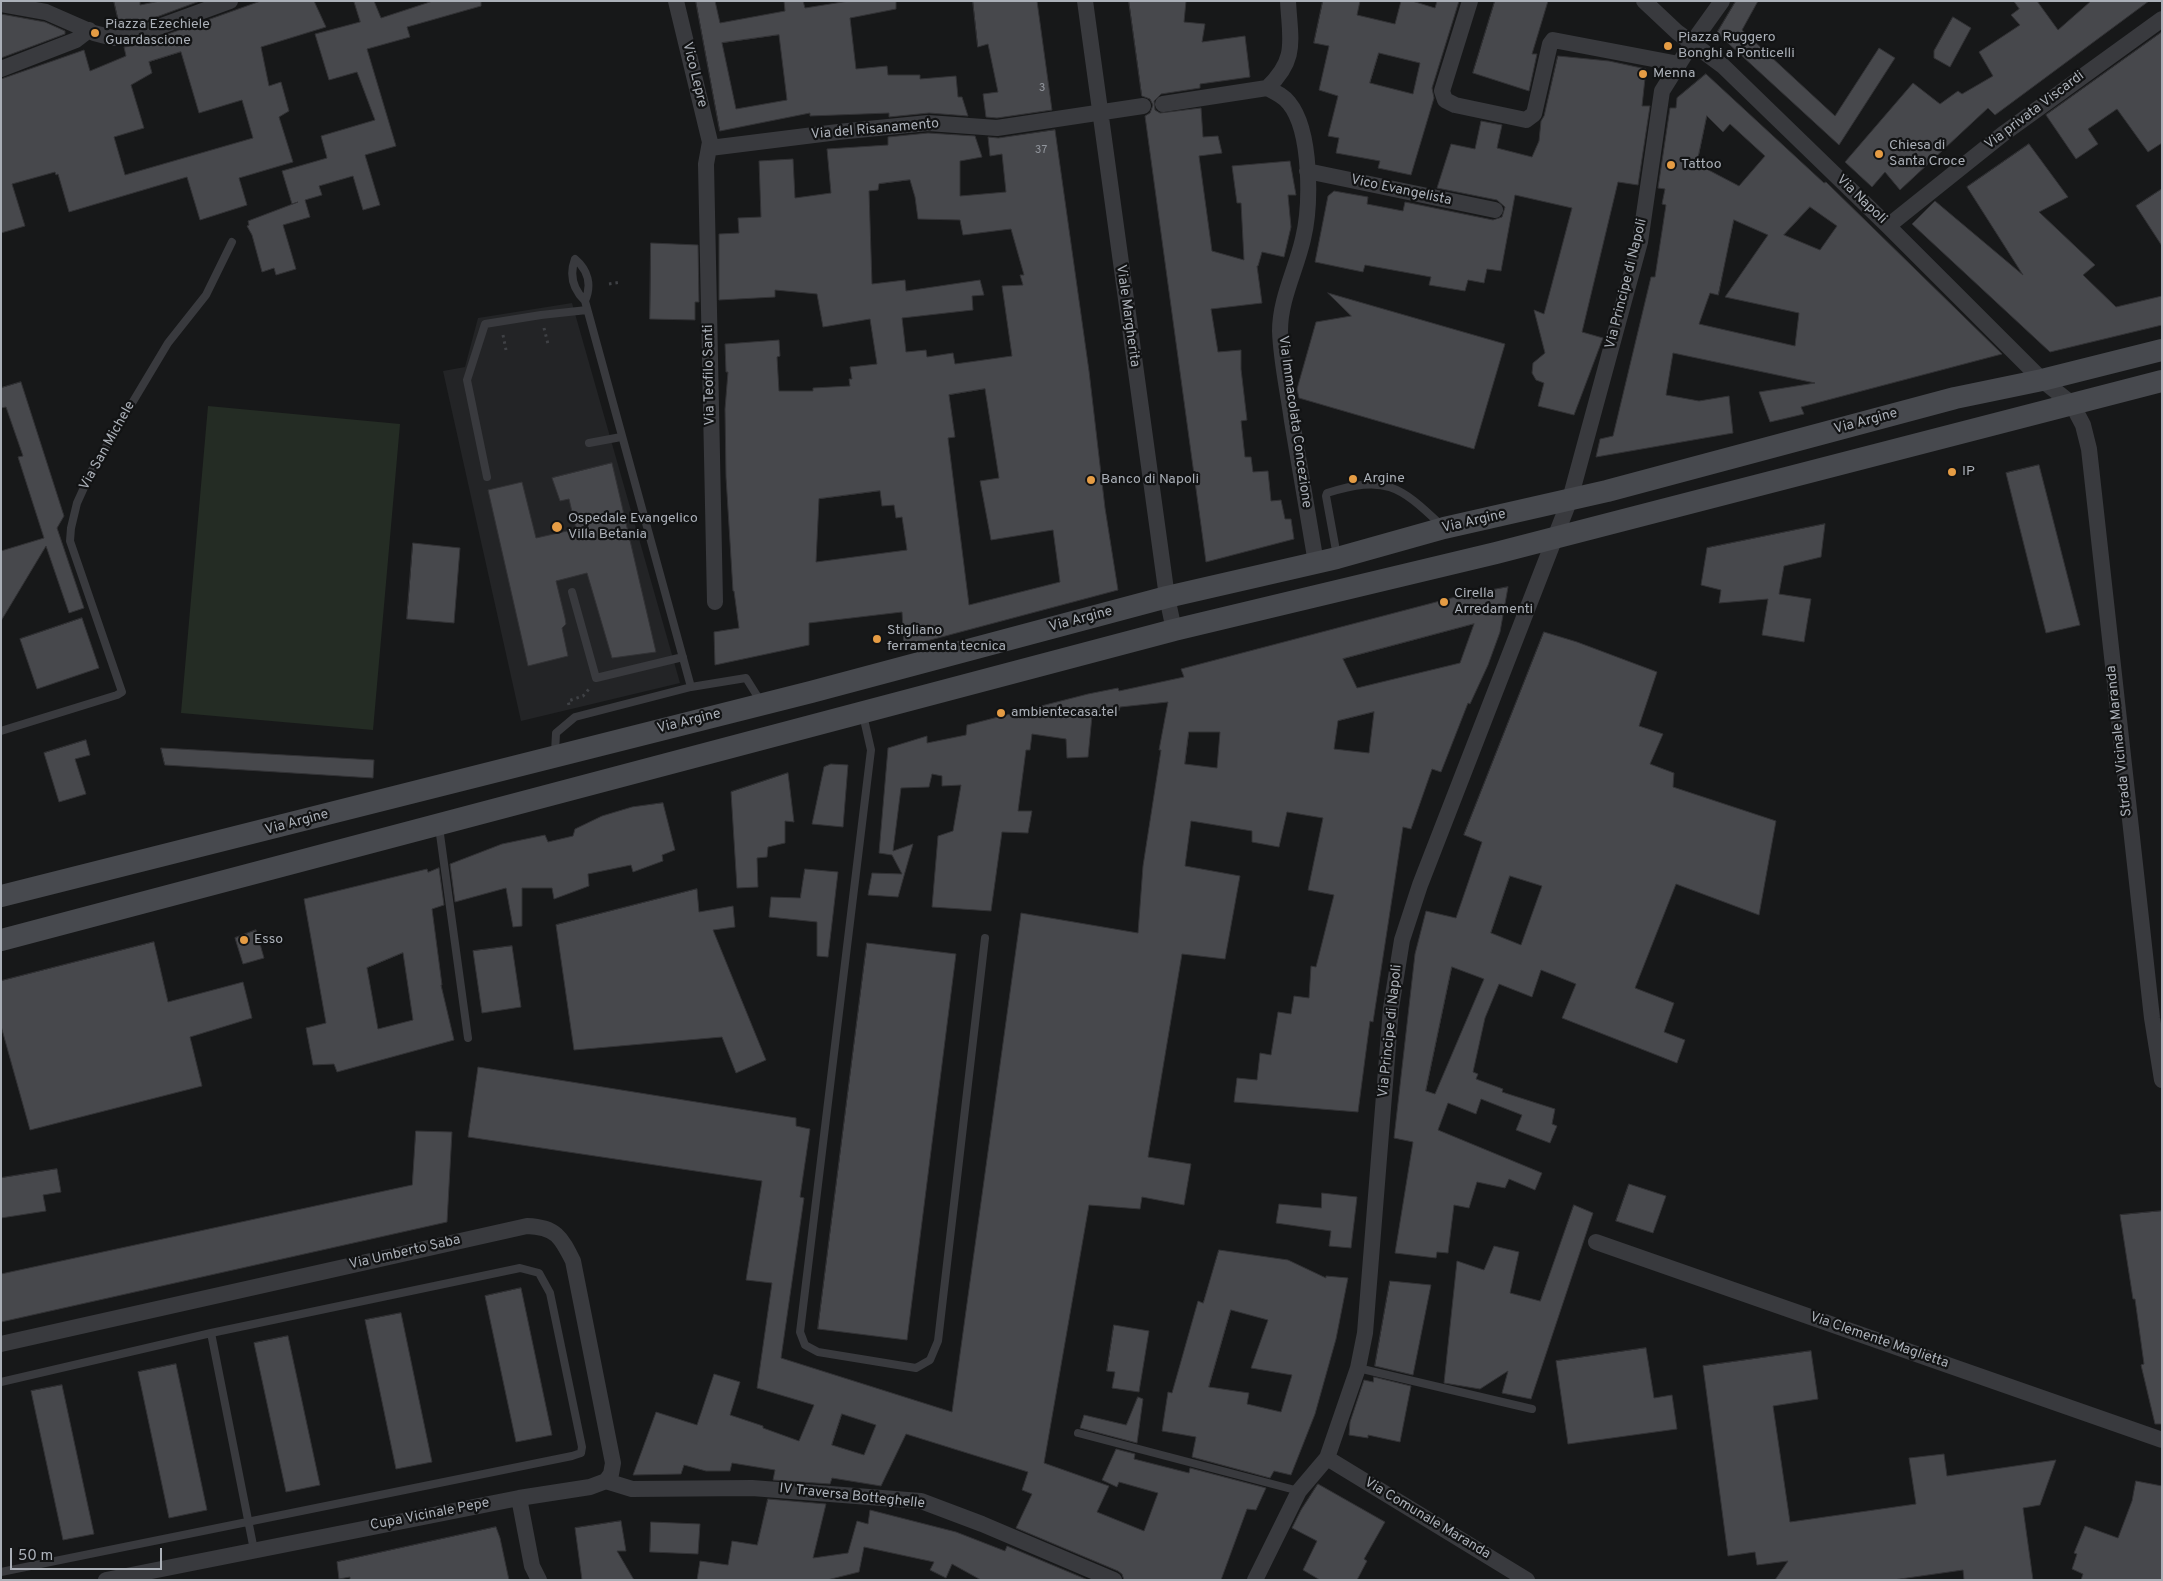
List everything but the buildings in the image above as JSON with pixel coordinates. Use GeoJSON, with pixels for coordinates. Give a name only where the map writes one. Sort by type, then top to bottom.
{"type":"FeatureCollection","features":[{"type":"Feature","properties":{"kind":"street"},"geometry":{"type":"LineString","coordinates":[[1,4],[53,10],[89,30],[113,38],[121,38],[134,36],[230,1]]}},
{"type":"Feature","properties":{"kind":"street","name":"Vico Lepre"},"geometry":{"type":"LineString","coordinates":[[676,1],[708,130],[710,148]]}},
{"type":"Feature","properties":{"kind":"street","name":"Viale Margherita"},"geometry":{"type":"LineString","coordinates":[[1085,1],[1099,114],[1167,597],[1174,630]]}},
{"type":"Feature","properties":{"kind":"street"},"geometry":{"type":"LineString","coordinates":[[1163,104],[1267,88],[1280,77],[1291,51],[1288,1]]}},
{"type":"Feature","properties":{"kind":"street"},"geometry":{"type":"LineString","coordinates":[[1470,1],[1442,91],[1445,100],[1455,104],[1526,120],[1534,114],[1550,44],[1553,40],[1679,64]]}},
{"type":"Feature","properties":{"kind":"street","name":"Via Napoli"},"geometry":{"type":"LineString","coordinates":[[1644,1],[1662,20],[1723,66],[1888,226],[2042,380],[2072,404]]}},
{"type":"Feature","properties":{"kind":"street","name":"Via Principe di Napoli"},"geometry":{"type":"LineString","coordinates":[[1327,1458],[1358,1368],[1365,1333],[1391,1008],[1402,940],[1420,885],[1570,500],[1640,242],[1662,91],[1692,43],[1722,1]]}},
{"type":"Feature","properties":{"kind":"street","name":"Via privata Viscardi"},"geometry":{"type":"LineString","coordinates":[[1888,226],[2003,134],[2162,19]]}},
{"type":"Feature","properties":{"kind":"street"},"geometry":{"type":"LineString","coordinates":[[1,69],[76,40],[89,30]]}},
{"type":"Feature","properties":{"kind":"street","name":"Via Immacolata Concezione"},"geometry":{"type":"LineString","coordinates":[[1267,88],[1279,94],[1289,103],[1300,123],[1306,150],[1308,171],[1303,239],[1286,294],[1280,330],[1284,368],[1326,560]]}},
{"type":"Feature","properties":{"kind":"street"},"geometry":{"type":"LineString","coordinates":[[1099,114],[1143,106]]}},
{"type":"Feature","properties":{"kind":"street","name":"Via del Risanamento"},"geometry":{"type":"LineString","coordinates":[[710,148],[928,123],[997,128],[1099,114]]}},
{"type":"Feature","properties":{"kind":"street","name":"Via Teofilo Santi"},"geometry":{"type":"LineString","coordinates":[[710,148],[706,164],[715,602]]}},
{"type":"Feature","properties":{"kind":"street","name":"Vico Evangelista"},"geometry":{"type":"LineString","coordinates":[[1308,171],[1495,210]]}},
{"type":"Feature","properties":{"kind":"street","name":"Via Argine"},"geometry":{"type":"LineString","coordinates":[[1,896],[186,851],[762,704],[1167,597],[1326,560],[1444,528],[1570,500],[1955,398],[2042,380],[2162,350]]}},
{"type":"Feature","properties":{"kind":"street"},"geometry":{"type":"LineString","coordinates":[[1,940],[863,714],[1174,630],[1486,555],[2162,381]]}},
{"type":"Feature","properties":{"kind":"street","name":"Strada Vicinale Maranda"},"geometry":{"type":"LineString","coordinates":[[2072,404],[2082,425],[2089,449],[2152,1018],[2162,1080]]}},
{"type":"Feature","properties":{"kind":"street","name":"Via Umberto Saba"},"geometry":{"type":"LineString","coordinates":[[1,1344],[517,1228],[539,1226],[558,1235],[572,1261],[613,1463],[611,1474],[606,1481]]}},
{"type":"Feature","properties":{"kind":"street","name":"Via Clemente Maglietta"},"geometry":{"type":"LineString","coordinates":[[1596,1242],[2162,1440]]}},
{"type":"Feature","properties":{"kind":"street"},"geometry":{"type":"LineString","coordinates":[[1255,1580],[1299,1491],[1327,1458]]}},
{"type":"Feature","properties":{"kind":"street","name":"Via Comunale Maranda"},"geometry":{"type":"LineString","coordinates":[[1327,1458],[1527,1580]]}},
{"type":"Feature","properties":{"kind":"street","name":"Cupa Vicinale Pepe"},"geometry":{"type":"LineString","coordinates":[[106,1580],[519,1498],[590,1487],[606,1481]]}},
{"type":"Feature","properties":{"kind":"street","name":"IV Traversa Botteghelle"},"geometry":{"type":"LineString","coordinates":[[606,1481],[632,1489],[752,1488],[921,1502],[982,1524],[1114,1580]]}},
{"type":"Feature","properties":{"kind":"street"},"geometry":{"type":"LineString","coordinates":[[519,1498],[532,1566],[539,1580]]}},
{"type":"Feature","properties":{"kind":"lane","name":"Via San Michele"},"geometry":{"type":"LineString","coordinates":[[1,731],[118,695],[122,692],[70,541],[77,503],[92,470],[168,342],[206,294],[232,242]]}},
{"type":"Feature","properties":{"kind":"lane"},"geometry":{"type":"LineString","coordinates":[[585,301],[589,291],[585,270],[575,259],[571,270],[576,292],[585,301],[691,687]]}},
{"type":"Feature","properties":{"kind":"lane"},"geometry":{"type":"LineString","coordinates":[[487,477],[467,380],[485,324],[587,310]]}},
{"type":"Feature","properties":{"kind":"lane"},"geometry":{"type":"LineString","coordinates":[[589,443],[621,437]]}},
{"type":"Feature","properties":{"kind":"lane"},"geometry":{"type":"LineString","coordinates":[[1326,560],[1327,493],[1355,484],[1390,486],[1408,494],[1444,528]]}},
{"type":"Feature","properties":{"kind":"lane"},"geometry":{"type":"LineString","coordinates":[[572,592],[596,678],[682,657]]}},
{"type":"Feature","properties":{"kind":"lane"},"geometry":{"type":"LineString","coordinates":[[554,756],[556,733],[575,717],[691,687],[746,678],[762,704]]}},
{"type":"Feature","properties":{"kind":"lane"},"geometry":{"type":"LineString","coordinates":[[863,714],[872,750],[800,1332],[805,1345],[818,1352],[916,1368],[930,1360],[938,1341],[985,938]]}},
{"type":"Feature","properties":{"kind":"lane"},"geometry":{"type":"LineString","coordinates":[[438,824],[468,1038]]}},
{"type":"Feature","properties":{"kind":"lane"},"geometry":{"type":"LineString","coordinates":[[1,1382],[211,1333],[520,1268],[536,1271],[543,1279],[550,1293],[582,1448],[581,1453],[572,1456],[1,1572]]}},
{"type":"Feature","properties":{"kind":"lane"},"geometry":{"type":"LineString","coordinates":[[211,1333],[254,1550]]}},
{"type":"Feature","properties":{"kind":"lane"},"geometry":{"type":"LineString","coordinates":[[1358,1368],[1532,1409]]}},
{"type":"Feature","properties":{"kind":"lane"},"geometry":{"type":"LineString","coordinates":[[1078,1433],[1299,1491]]}},
{"type":"Feature","properties":{"kind":"path"},"geometry":{"type":"LineString","coordinates":[[609,284],[621,282]]}},
{"type":"Feature","properties":{"kind":"path"},"geometry":{"type":"LineString","coordinates":[[542,321],[548,344]]}},
{"type":"Feature","properties":{"kind":"path"},"geometry":{"type":"LineString","coordinates":[[501,327],[506,350]]}},
{"type":"Feature","properties":{"kind":"path"},"geometry":{"type":"LineString","coordinates":[[568,701],[584,696]]}},
{"type":"Feature","properties":{"kind":"shaded area","name":"Ospedale Evangelico Villa Betania"},"geometry":{"type":"Polygon","coordinates":[[[572,303],[680,683],[521,721],[443,371],[465,367],[478,318],[572,303]]]}},
{"type":"Feature","properties":{"kind":"shaded area"},"geometry":{"type":"Polygon","coordinates":[[[208,406],[400,424],[373,730],[181,713],[208,406]]]}},
{"type":"Feature","properties":{"kind":"place","name":"Piazza Ezechiele Guardascione"},"geometry":{"type":"Point","coordinates":[95,33]}},
{"type":"Feature","properties":{"kind":"place","name":"Piazza Ruggero Bonghi a Ponticelli"},"geometry":{"type":"Point","coordinates":[1668,46]}},
{"type":"Feature","properties":{"kind":"place","name":"Menna"},"geometry":{"type":"Point","coordinates":[1643,74]}},
{"type":"Feature","properties":{"kind":"place","name":"Chiesa di Santa Croce"},"geometry":{"type":"Point","coordinates":[1879,154]}},
{"type":"Feature","properties":{"kind":"place","name":"Tattoo"},"geometry":{"type":"Point","coordinates":[1671,165]}},
{"type":"Feature","properties":{"kind":"place","name":"IP"},"geometry":{"type":"Point","coordinates":[1952,472]}},
{"type":"Feature","properties":{"kind":"place","name":"Argine"},"geometry":{"type":"Point","coordinates":[1353,479]}},
{"type":"Feature","properties":{"kind":"place","name":"Banco di Napoli"},"geometry":{"type":"Point","coordinates":[1091,480]}},
{"type":"Feature","properties":{"kind":"place","name":"Ospedale Evangelico Villa Betania"},"geometry":{"type":"Point","coordinates":[557,527]}},
{"type":"Feature","properties":{"kind":"place","name":"Cirella Arredamenti"},"geometry":{"type":"Point","coordinates":[1444,602]}},
{"type":"Feature","properties":{"kind":"place","name":"Stigliano ferramenta tecnica"},"geometry":{"type":"Point","coordinates":[877,639]}},
{"type":"Feature","properties":{"kind":"place","name":"ambientecasa.tel"},"geometry":{"type":"Point","coordinates":[1001,713]}},
{"type":"Feature","properties":{"kind":"place","name":"Esso"},"geometry":{"type":"Point","coordinates":[244,940]}}]}
